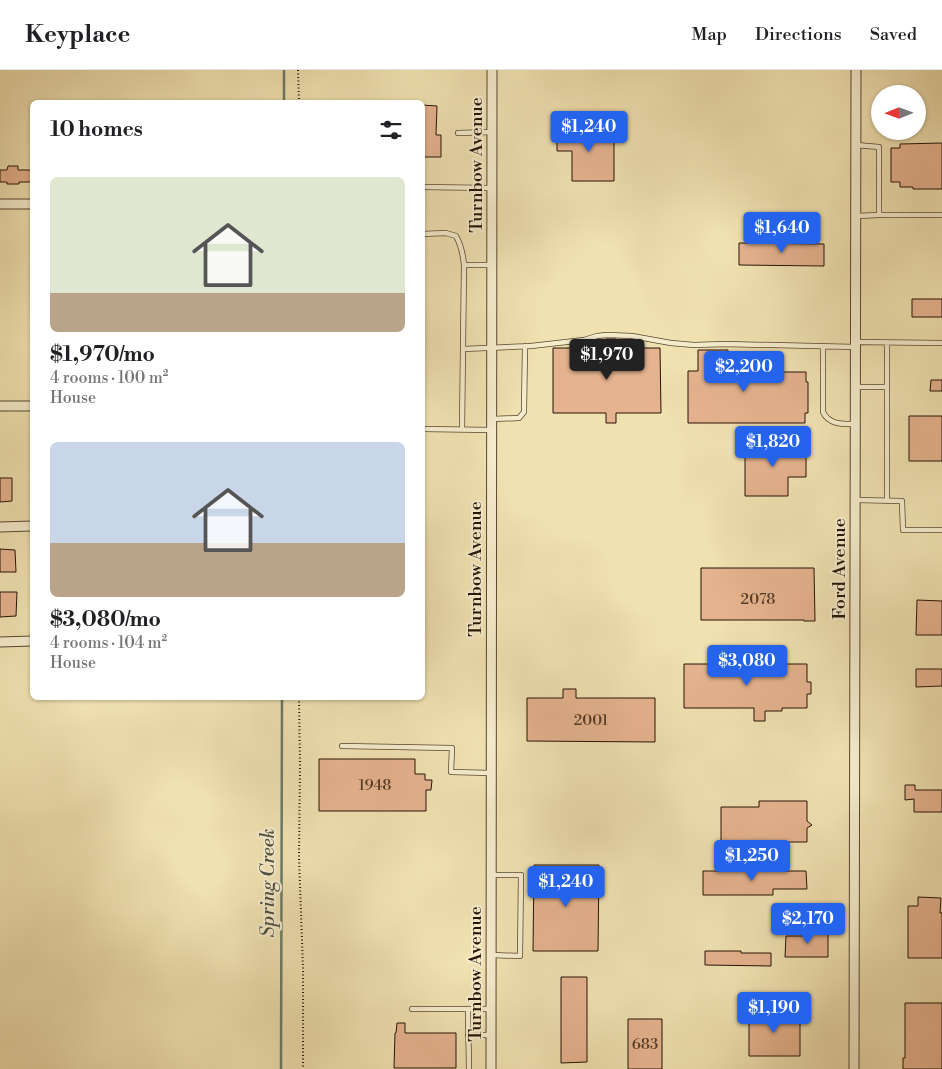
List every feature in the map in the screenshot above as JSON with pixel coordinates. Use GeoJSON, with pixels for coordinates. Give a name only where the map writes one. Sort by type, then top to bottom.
{"type":"FeatureCollection","features":[{"type":"Feature","properties":{"kind":"street","name":"Turnbow Avenue"},"geometry":{"type":"LineString","coordinates":[[491,1069],[492,70]]}},
{"type":"Feature","properties":{"kind":"street","name":"Ford Avenue"},"geometry":{"type":"LineString","coordinates":[[854,1069],[856,70]]}},
{"type":"Feature","properties":{"kind":"street"},"geometry":{"type":"LineString","coordinates":[[0,204],[30,204]]}},
{"type":"Feature","properties":{"kind":"street"},"geometry":{"type":"LineString","coordinates":[[0,406],[30,406]]}},
{"type":"Feature","properties":{"kind":"street"},"geometry":{"type":"LineString","coordinates":[[0,527],[30,526]]}},
{"type":"Feature","properties":{"kind":"street"},"geometry":{"type":"LineString","coordinates":[[0,642],[30,641]]}},
{"type":"Feature","properties":{"kind":"lane"},"geometry":{"type":"LineString","coordinates":[[458,133],[492,132]]}},
{"type":"Feature","properties":{"kind":"lane"},"geometry":{"type":"LineString","coordinates":[[856,145],[879,147],[879,215]]}},
{"type":"Feature","properties":{"kind":"lane"},"geometry":{"type":"LineString","coordinates":[[425,187],[492,188]]}},
{"type":"Feature","properties":{"kind":"lane"},"geometry":{"type":"LineString","coordinates":[[856,216],[942,215]]}},
{"type":"Feature","properties":{"kind":"lane"},"geometry":{"type":"LineString","coordinates":[[425,234],[446,233],[456,236],[463,255],[462,429]]}},
{"type":"Feature","properties":{"kind":"lane"},"geometry":{"type":"LineString","coordinates":[[464,265],[492,265]]}},
{"type":"Feature","properties":{"kind":"lane"},"geometry":{"type":"LineString","coordinates":[[463,349],[525,346],[584,340],[607,335],[632,336],[694,346],[725,344],[823,346],[942,343]]}},
{"type":"Feature","properties":{"kind":"lane"},"geometry":{"type":"LineString","coordinates":[[887,343],[887,500]]}},
{"type":"Feature","properties":{"kind":"lane"},"geometry":{"type":"LineString","coordinates":[[492,419],[519,418],[524,412],[525,346]]}},
{"type":"Feature","properties":{"kind":"lane"},"geometry":{"type":"LineString","coordinates":[[823,346],[823,412],[825,417],[837,424],[856,424]]}},
{"type":"Feature","properties":{"kind":"lane"},"geometry":{"type":"LineString","coordinates":[[856,387],[887,387]]}},
{"type":"Feature","properties":{"kind":"lane"},"geometry":{"type":"LineString","coordinates":[[425,429],[492,430]]}},
{"type":"Feature","properties":{"kind":"lane"},"geometry":{"type":"LineString","coordinates":[[856,500],[902,501],[902,530],[942,530]]}},
{"type":"Feature","properties":{"kind":"lane"},"geometry":{"type":"LineString","coordinates":[[342,746],[452,748],[452,772],[491,773]]}},
{"type":"Feature","properties":{"kind":"lane"},"geometry":{"type":"LineString","coordinates":[[491,875],[521,875],[520,956],[491,955]]}},
{"type":"Feature","properties":{"kind":"lane"},"geometry":{"type":"LineString","coordinates":[[412,1009],[491,1008]]}},
{"type":"Feature","properties":{"kind":"lane"},"geometry":{"type":"LineString","coordinates":[[468,1009],[468,1069]]}},
{"type":"Feature","properties":{"kind":"lane"},"geometry":{"type":"LineString","coordinates":[[468,1035],[491,1035]]}},
{"type":"Feature","properties":{"kind":"path"},"geometry":{"type":"LineString","coordinates":[[298,70],[299,100]]}},
{"type":"Feature","properties":{"kind":"path"},"geometry":{"type":"LineString","coordinates":[[299,700],[299,858],[303,1069]]}},
{"type":"Feature","properties":{"kind":"building"},"geometry":{"type":"Polygon","coordinates":[[[425,105],[437,106],[436,135],[441,135],[441,157],[425,157],[425,105]]]}},
{"type":"Feature","properties":{"kind":"building"},"geometry":{"type":"Polygon","coordinates":[[[557,129],[614,129],[614,181],[572,181],[572,151],[557,151],[557,129]]]}},
{"type":"Feature","properties":{"kind":"building"},"geometry":{"type":"Polygon","coordinates":[[[942,143],[942,189],[913,189],[913,187],[900,187],[900,182],[891,182],[891,148],[900,148],[900,144],[942,143]]]}},
{"type":"Feature","properties":{"kind":"building"},"geometry":{"type":"Polygon","coordinates":[[[8,166],[18,166],[18,170],[30,170],[30,182],[7,184],[7,182],[0,182],[0,170],[7,170],[8,166]]]}},
{"type":"Feature","properties":{"kind":"building"},"geometry":{"type":"Polygon","coordinates":[[[739,243],[824,244],[824,266],[739,265],[739,243]]]}},
{"type":"Feature","properties":{"kind":"building"},"geometry":{"type":"Polygon","coordinates":[[[912,299],[942,299],[942,317],[912,317],[912,299]]]}},
{"type":"Feature","properties":{"kind":"building"},"geometry":{"type":"Polygon","coordinates":[[[606,339],[616,339],[616,348],[660,348],[661,413],[616,413],[616,423],[606,423],[606,413],[553,413],[553,348],[606,348],[606,339]]]}},
{"type":"Feature","properties":{"kind":"building"},"geometry":{"type":"Polygon","coordinates":[[[698,350],[728,350],[728,359],[747,359],[747,367],[763,368],[763,372],[806,372],[806,382],[808,382],[808,413],[805,413],[805,423],[688,423],[688,371],[698,371],[698,350]]]}},
{"type":"Feature","properties":{"kind":"building"},"geometry":{"type":"Polygon","coordinates":[[[931,380],[942,380],[942,391],[930,391],[931,380]]]}},
{"type":"Feature","properties":{"kind":"building"},"geometry":{"type":"Polygon","coordinates":[[[909,416],[942,416],[942,461],[909,461],[909,416]]]}},
{"type":"Feature","properties":{"kind":"building"},"geometry":{"type":"Polygon","coordinates":[[[745,444],[806,444],[806,477],[788,477],[788,496],[745,496],[745,444]]]}},
{"type":"Feature","properties":{"kind":"building"},"geometry":{"type":"Polygon","coordinates":[[[0,478],[12,478],[12,501],[0,502],[0,478]]]}},
{"type":"Feature","properties":{"kind":"building"},"geometry":{"type":"Polygon","coordinates":[[[0,549],[15,550],[16,572],[0,572],[0,549]]]}},
{"type":"Feature","properties":{"kind":"building"},"geometry":{"type":"Polygon","coordinates":[[[701,568],[814,568],[815,621],[701,620],[701,568]]]}},
{"type":"Feature","properties":{"kind":"building"},"geometry":{"type":"Polygon","coordinates":[[[0,592],[17,592],[16,616],[0,617],[0,592]]]}},
{"type":"Feature","properties":{"kind":"building"},"geometry":{"type":"Polygon","coordinates":[[[917,600],[942,601],[942,635],[916,635],[917,600]]]}},
{"type":"Feature","properties":{"kind":"building"},"geometry":{"type":"Polygon","coordinates":[[[684,664],[807,664],[807,682],[811,682],[811,694],[807,694],[807,708],[782,708],[782,711],[765,711],[765,721],[754,721],[754,708],[684,708],[684,664]]]}},
{"type":"Feature","properties":{"kind":"building"},"geometry":{"type":"Polygon","coordinates":[[[916,669],[942,669],[942,686],[916,687],[916,669]]]}},
{"type":"Feature","properties":{"kind":"building"},"geometry":{"type":"Polygon","coordinates":[[[563,689],[576,689],[576,698],[655,698],[655,742],[527,741],[527,698],[563,698],[563,689]]]}},
{"type":"Feature","properties":{"kind":"building"},"geometry":{"type":"Polygon","coordinates":[[[319,759],[415,759],[415,774],[425,774],[425,780],[432,780],[431,790],[426,790],[426,811],[319,811],[319,759]]]}},
{"type":"Feature","properties":{"kind":"building"},"geometry":{"type":"Polygon","coordinates":[[[905,785],[915,785],[915,790],[942,790],[942,812],[914,812],[914,799],[905,800],[905,785]]]}},
{"type":"Feature","properties":{"kind":"building"},"geometry":{"type":"Polygon","coordinates":[[[759,801],[807,801],[807,821],[812,825],[807,828],[807,842],[721,842],[721,807],[759,807],[759,801]]]}},
{"type":"Feature","properties":{"kind":"building"},"geometry":{"type":"Polygon","coordinates":[[[534,865],[599,865],[598,951],[533,951],[534,865]]]}},
{"type":"Feature","properties":{"kind":"building"},"geometry":{"type":"Polygon","coordinates":[[[703,871],[806,871],[807,889],[773,889],[773,895],[703,895],[703,871]]]}},
{"type":"Feature","properties":{"kind":"building"},"geometry":{"type":"Polygon","coordinates":[[[918,897],[941,898],[942,958],[908,958],[908,906],[918,906],[918,897]]]}},
{"type":"Feature","properties":{"kind":"building"},"geometry":{"type":"Polygon","coordinates":[[[807,930],[828,930],[828,957],[785,957],[786,936],[807,936],[807,930]]]}},
{"type":"Feature","properties":{"kind":"building"},"geometry":{"type":"Polygon","coordinates":[[[705,951],[771,953],[771,966],[705,965],[705,951]]]}},
{"type":"Feature","properties":{"kind":"building"},"geometry":{"type":"Polygon","coordinates":[[[561,977],[587,977],[587,1062],[561,1063],[561,977]]]}},
{"type":"Feature","properties":{"kind":"building"},"geometry":{"type":"Polygon","coordinates":[[[905,1003],[942,1003],[942,1069],[903,1069],[903,1058],[905,1058],[905,1003]]]}},
{"type":"Feature","properties":{"kind":"building"},"geometry":{"type":"Polygon","coordinates":[[[749,1012],[800,1012],[800,1056],[749,1056],[749,1012]]]}},
{"type":"Feature","properties":{"kind":"building"},"geometry":{"type":"Polygon","coordinates":[[[628,1019],[662,1019],[662,1069],[628,1069],[628,1019]]]}},
{"type":"Feature","properties":{"kind":"building"},"geometry":{"type":"Polygon","coordinates":[[[397,1023],[405,1023],[405,1033],[456,1033],[456,1068],[394,1068],[397,1023]]]}},
{"type":"Feature","properties":{"kind":"waterway","name":"Spring Creek"},"geometry":{"type":"LineString","coordinates":[[284,70],[284,100]]}},
{"type":"Feature","properties":{"kind":"waterway","name":"Spring Creek"},"geometry":{"type":"LineString","coordinates":[[281,1069],[282,700]]}}]}
